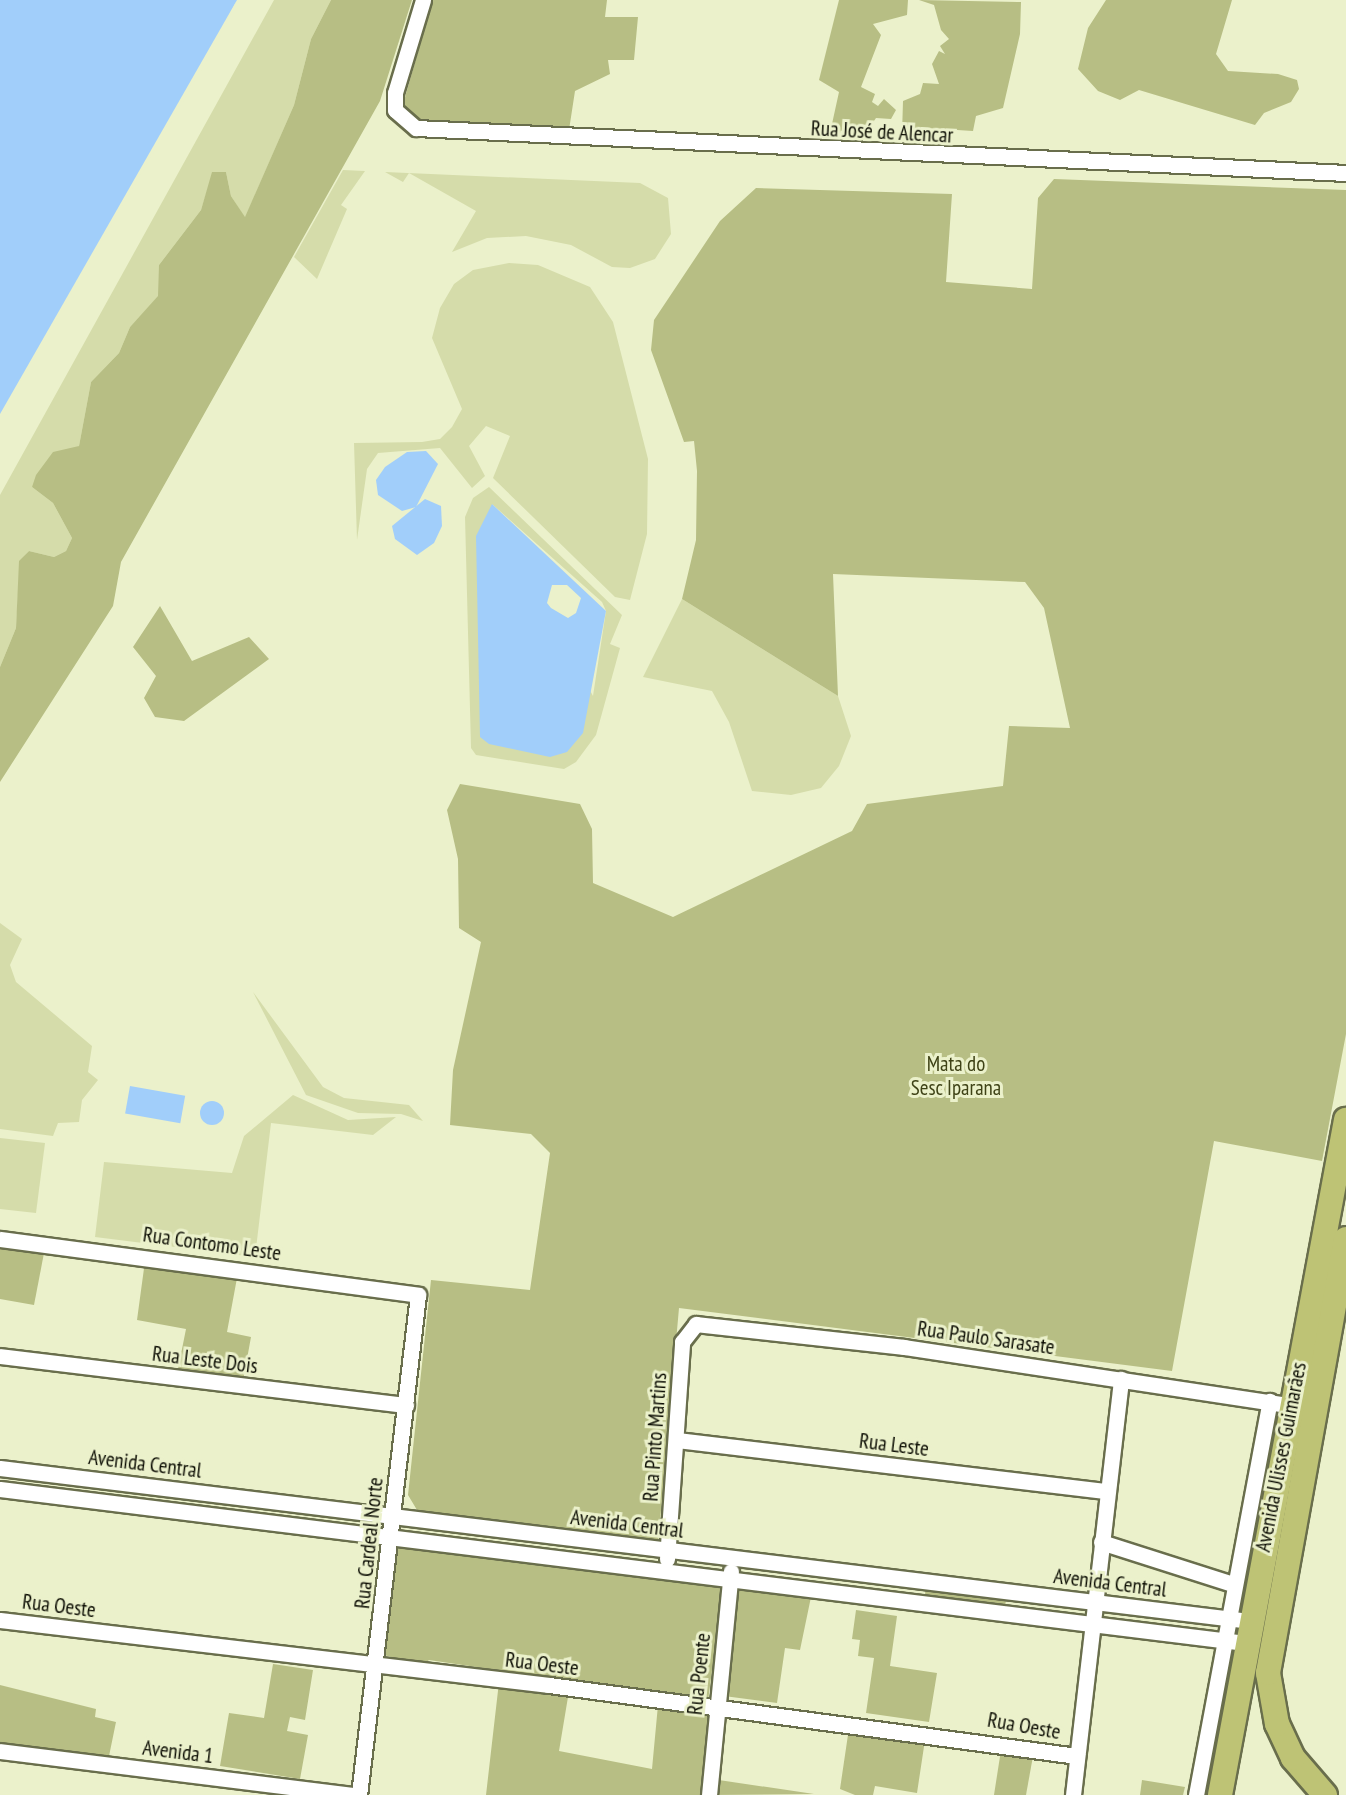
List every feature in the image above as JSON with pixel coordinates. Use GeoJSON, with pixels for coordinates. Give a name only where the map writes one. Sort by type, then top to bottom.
{"type":"FeatureCollection","features":[{"type":"Feature","properties":{"kind":"main road","name":"Avenida Ulisses Guimarães"},"geometry":{"type":"LineString","coordinates":[[1220,1795],[1236,1631],[1267,1534],[1280,1403],[1346,1120]]}},
{"type":"Feature","properties":{"kind":"main road","name":"Avenida Ulisses Guimarães"},"geometry":{"type":"LineString","coordinates":[[1325,1795],[1293,1758],[1271,1701],[1270,1661],[1346,1239]]}},
{"type":"Feature","properties":{"kind":"main road"},"geometry":{"type":"LineString","coordinates":[[1267,1534],[1291,1539]]}},
{"type":"Feature","properties":{"kind":"street","name":"Rua José de Alencar"},"geometry":{"type":"LineString","coordinates":[[423,0],[395,93],[395,110],[416,128],[1346,173]]}},
{"type":"Feature","properties":{"kind":"street","name":"Rua Contomo Leste"},"geometry":{"type":"LineString","coordinates":[[0,1239],[418,1295]]}},
{"type":"Feature","properties":{"kind":"street","name":"Rua Cardeal Norte"},"geometry":{"type":"LineString","coordinates":[[359,1795],[418,1295]]}},
{"type":"Feature","properties":{"kind":"street","name":"Rua Paulo Sarasate"},"geometry":{"type":"LineString","coordinates":[[682,1342],[691,1326],[702,1324],[1121,1379],[1280,1403]]}},
{"type":"Feature","properties":{"kind":"street","name":"Rua Pinto Martins"},"geometry":{"type":"LineString","coordinates":[[666,1570],[677,1440],[682,1342]]}},
{"type":"Feature","properties":{"kind":"street","name":"Rua Leste Dois"},"geometry":{"type":"LineString","coordinates":[[0,1356],[406,1405]]}},
{"type":"Feature","properties":{"kind":"street"},"geometry":{"type":"LineString","coordinates":[[1073,1795],[1121,1379]]}},
{"type":"Feature","properties":{"kind":"street"},"geometry":{"type":"LineString","coordinates":[[1196,1795],[1236,1631],[1233,1584],[1280,1403]]}},
{"type":"Feature","properties":{"kind":"street","name":"Rua Leste"},"geometry":{"type":"LineString","coordinates":[[677,1440],[1107,1491]]}},
{"type":"Feature","properties":{"kind":"street","name":"Avenida Central"},"geometry":{"type":"LineString","coordinates":[[0,1468],[1095,1602],[1236,1631]]}},
{"type":"Feature","properties":{"kind":"street","name":"Avenida Central"},"geometry":{"type":"LineString","coordinates":[[0,1489],[1010,1612],[1092,1621],[1236,1631]]}},
{"type":"Feature","properties":{"kind":"street"},"geometry":{"type":"LineString","coordinates":[[1101,1542],[1233,1584]]}},
{"type":"Feature","properties":{"kind":"street","name":"Rua Poente"},"geometry":{"type":"LineString","coordinates":[[709,1795],[732,1558]]}},
{"type":"Feature","properties":{"kind":"street"},"geometry":{"type":"LineString","coordinates":[[1010,1612],[1012,1592]]}},
{"type":"Feature","properties":{"kind":"street","name":"Rua Oeste"},"geometry":{"type":"LineString","coordinates":[[0,1620],[716,1708],[1077,1756]]}},
{"type":"Feature","properties":{"kind":"street","name":"Avenida 1"},"geometry":{"type":"LineString","coordinates":[[0,1751],[351,1795]]}},
{"type":"Feature","properties":{"kind":"green space"},"geometry":{"type":"Polygon","coordinates":[[[274,0],[331,0],[311,39],[294,105],[245,218],[231,196],[226,172],[213,172],[201,210],[159,265],[159,296],[130,327],[119,353],[91,382],[79,446],[32,487],[53,503],[72,538],[66,551],[54,557],[29,551],[20,561],[16,628],[0,667],[0,495],[274,0]]]}},
{"type":"Feature","properties":{"kind":"green space"},"geometry":{"type":"Polygon","coordinates":[[[331,0],[412,0],[380,101],[121,562],[113,606],[0,782],[0,667],[16,628],[19,561],[29,551],[54,557],[66,551],[72,538],[53,503],[32,487],[36,475],[53,452],[79,446],[91,382],[119,353],[130,327],[158,296],[159,265],[201,210],[212,172],[226,172],[231,196],[245,217],[294,105],[311,39],[331,0]]]}},
{"type":"Feature","properties":{"kind":"green space"},"geometry":{"type":"Polygon","coordinates":[[[433,0],[607,0],[605,17],[638,17],[634,60],[608,60],[610,74],[575,91],[569,130],[431,125],[412,117],[403,104],[433,0]]]}},
{"type":"Feature","properties":{"kind":"green space"},"geometry":{"type":"Polygon","coordinates":[[[839,0],[908,0],[907,15],[873,24],[881,35],[861,87],[875,94],[872,102],[878,106],[884,99],[896,110],[891,119],[876,118],[865,134],[830,133],[839,92],[819,80],[839,0]]]}},
{"type":"Feature","properties":{"kind":"green space"},"geometry":{"type":"Polygon","coordinates":[[[919,0],[1021,2],[1020,34],[1003,108],[976,116],[973,131],[926,128],[914,129],[913,137],[902,134],[903,101],[920,94],[923,83],[939,84],[932,64],[939,51],[945,54],[940,46],[949,39],[941,30],[934,5],[919,0]]]}},
{"type":"Feature","properties":{"kind":"green space"},"geometry":{"type":"Polygon","coordinates":[[[1106,0],[1232,0],[1216,54],[1228,71],[1278,74],[1297,80],[1299,89],[1291,102],[1264,113],[1255,125],[1139,90],[1120,100],[1098,91],[1078,69],[1088,28],[1106,0]]]}},
{"type":"Feature","properties":{"kind":"green space"},"geometry":{"type":"Polygon","coordinates":[[[343,170],[365,171],[341,205],[347,209],[317,279],[294,257],[343,170]]]}},
{"type":"Feature","properties":{"kind":"green space"},"geometry":{"type":"Polygon","coordinates":[[[385,172],[409,173],[403,182],[385,172]]]}},
{"type":"Feature","properties":{"kind":"green space"},"geometry":{"type":"Polygon","coordinates":[[[409,173],[640,183],[668,198],[671,234],[655,259],[630,268],[612,267],[571,245],[526,236],[487,238],[452,252],[476,211],[409,173]]]}},
{"type":"Feature","properties":{"kind":"green space","name":"Mata do Sesc Iparana"},"geometry":{"type":"Polygon","coordinates":[[[1054,179],[1346,190],[1346,1034],[1322,1161],[1214,1141],[1172,1371],[679,1308],[658,1544],[417,1510],[408,1495],[431,1280],[530,1290],[550,1153],[531,1134],[450,1125],[453,1070],[481,942],[459,928],[458,859],[447,810],[460,784],[580,804],[592,829],[593,883],[673,917],[852,831],[867,804],[1003,786],[1009,726],[1070,728],[1044,608],[1025,582],[833,574],[838,696],[682,599],[696,540],[697,471],[694,441],[684,442],[651,350],[654,320],[720,221],[756,188],[952,194],[946,282],[1032,289],[1038,198],[1054,179]]]}},
{"type":"Feature","properties":{"kind":"green space"},"geometry":{"type":"Polygon","coordinates":[[[509,263],[538,265],[590,287],[613,322],[648,459],[647,534],[630,600],[615,597],[493,478],[510,436],[486,426],[469,446],[485,476],[472,488],[440,448],[378,453],[367,469],[357,540],[354,443],[422,442],[440,439],[452,427],[462,409],[432,338],[440,308],[454,284],[473,270],[509,263]]]}},
{"type":"Feature","properties":{"kind":"green space"},"geometry":{"type":"Polygon","coordinates":[[[489,487],[622,615],[610,644],[620,648],[596,735],[576,762],[564,769],[476,755],[471,748],[465,517],[473,498],[489,487]],[[492,504],[593,696],[606,611],[602,602],[492,504]]]}},
{"type":"Feature","properties":{"kind":"green space"},"geometry":{"type":"Polygon","coordinates":[[[682,599],[838,696],[851,736],[839,766],[821,788],[791,795],[752,791],[729,722],[712,691],[643,677],[682,599]]]}},
{"type":"Feature","properties":{"kind":"green space"},"geometry":{"type":"Polygon","coordinates":[[[160,606],[192,661],[249,637],[269,659],[184,721],[155,717],[144,698],[156,676],[133,647],[160,606]]]}},
{"type":"Feature","properties":{"kind":"green space"},"geometry":{"type":"Polygon","coordinates":[[[0,923],[22,939],[10,965],[16,982],[92,1046],[88,1072],[98,1080],[82,1100],[79,1122],[58,1123],[53,1136],[0,1129],[0,923]]]}},
{"type":"Feature","properties":{"kind":"green space"},"geometry":{"type":"Polygon","coordinates":[[[253,992],[323,1087],[344,1098],[409,1105],[423,1121],[401,1114],[358,1113],[306,1095],[253,992]]]}},
{"type":"Feature","properties":{"kind":"green space"},"geometry":{"type":"Polygon","coordinates":[[[293,1095],[348,1120],[396,1117],[373,1135],[271,1123],[255,1257],[95,1237],[104,1162],[232,1173],[244,1136],[293,1095]]]}},
{"type":"Feature","properties":{"kind":"green space"},"geometry":{"type":"Polygon","coordinates":[[[0,1138],[45,1143],[36,1213],[0,1209],[0,1138]]]}},
{"type":"Feature","properties":{"kind":"green space"},"geometry":{"type":"Polygon","coordinates":[[[0,1244],[44,1253],[34,1305],[0,1299],[0,1244]]]}},
{"type":"Feature","properties":{"kind":"green space"},"geometry":{"type":"Polygon","coordinates":[[[145,1261],[237,1278],[227,1332],[251,1337],[243,1381],[178,1369],[186,1329],[137,1320],[145,1261]]]}},
{"type":"Feature","properties":{"kind":"green space"},"geometry":{"type":"Polygon","coordinates":[[[395,1544],[723,1586],[708,1701],[429,1660],[421,1666],[381,1654],[395,1544]]]}},
{"type":"Feature","properties":{"kind":"green space"},"geometry":{"type":"Polygon","coordinates":[[[926,1585],[1007,1593],[1005,1609],[924,1601],[926,1585]]]}},
{"type":"Feature","properties":{"kind":"green space"},"geometry":{"type":"Polygon","coordinates":[[[736,1588],[811,1597],[800,1650],[785,1648],[777,1703],[724,1696],[736,1588]]]}},
{"type":"Feature","properties":{"kind":"green space"},"geometry":{"type":"Polygon","coordinates":[[[856,1610],[897,1616],[890,1666],[937,1673],[929,1722],[866,1713],[874,1658],[858,1656],[860,1640],[852,1639],[856,1610]]]}},
{"type":"Feature","properties":{"kind":"green space"},"geometry":{"type":"Polygon","coordinates":[[[273,1664],[313,1670],[305,1720],[290,1717],[287,1731],[308,1735],[300,1779],[220,1766],[229,1713],[264,1718],[273,1664]]]}},
{"type":"Feature","properties":{"kind":"green space"},"geometry":{"type":"Polygon","coordinates":[[[499,1682],[569,1691],[559,1751],[652,1769],[658,1705],[710,1713],[704,1795],[486,1795],[499,1682]]]}},
{"type":"Feature","properties":{"kind":"green space"},"geometry":{"type":"Polygon","coordinates":[[[0,1685],[96,1709],[95,1717],[116,1722],[108,1761],[0,1747],[0,1685]]]}},
{"type":"Feature","properties":{"kind":"green space"},"geometry":{"type":"Polygon","coordinates":[[[849,1728],[925,1740],[917,1793],[875,1786],[873,1795],[855,1795],[840,1789],[849,1728]]]}},
{"type":"Feature","properties":{"kind":"green space"},"geometry":{"type":"Polygon","coordinates":[[[1001,1750],[1033,1756],[1026,1795],[994,1795],[1001,1750]]]}},
{"type":"Feature","properties":{"kind":"green space"},"geometry":{"type":"Polygon","coordinates":[[[712,1779],[814,1794],[710,1795],[712,1779]]]}},
{"type":"Feature","properties":{"kind":"green space"},"geometry":{"type":"Polygon","coordinates":[[[1142,1780],[1185,1787],[1183,1795],[1140,1795],[1142,1780]]]}},
{"type":"Feature","properties":{"kind":"water"},"geometry":{"type":"Polygon","coordinates":[[[0,0],[237,0],[0,414],[0,0]]]}},
{"type":"Feature","properties":{"kind":"water"},"geometry":{"type":"Polygon","coordinates":[[[426,451],[438,464],[416,507],[402,511],[378,495],[376,480],[385,467],[407,452],[426,451]]]}},
{"type":"Feature","properties":{"kind":"water"},"geometry":{"type":"Polygon","coordinates":[[[425,499],[441,506],[442,526],[434,543],[417,555],[395,539],[392,526],[425,499]]]}},
{"type":"Feature","properties":{"kind":"water"},"geometry":{"type":"Polygon","coordinates":[[[492,504],[606,611],[583,733],[567,752],[550,757],[489,744],[480,737],[476,536],[492,504]],[[552,585],[547,603],[568,618],[576,613],[581,598],[567,585],[552,585]]]}},
{"type":"Feature","properties":{"kind":"water"},"geometry":{"type":"Polygon","coordinates":[[[130,1086],[185,1096],[180,1123],[125,1114],[130,1086]]]}},
{"type":"Feature","properties":{"kind":"water"},"geometry":{"type":"Polygon","coordinates":[[[212,1101],[220,1105],[224,1113],[220,1121],[212,1125],[204,1121],[200,1113],[204,1105],[212,1101]]]}},
{"type":"Feature","properties":{"kind":"pier"},"geometry":{"type":"Polygon","coordinates":[[[237,0],[216,45],[0,417],[214,44],[237,0]]]}}]}
